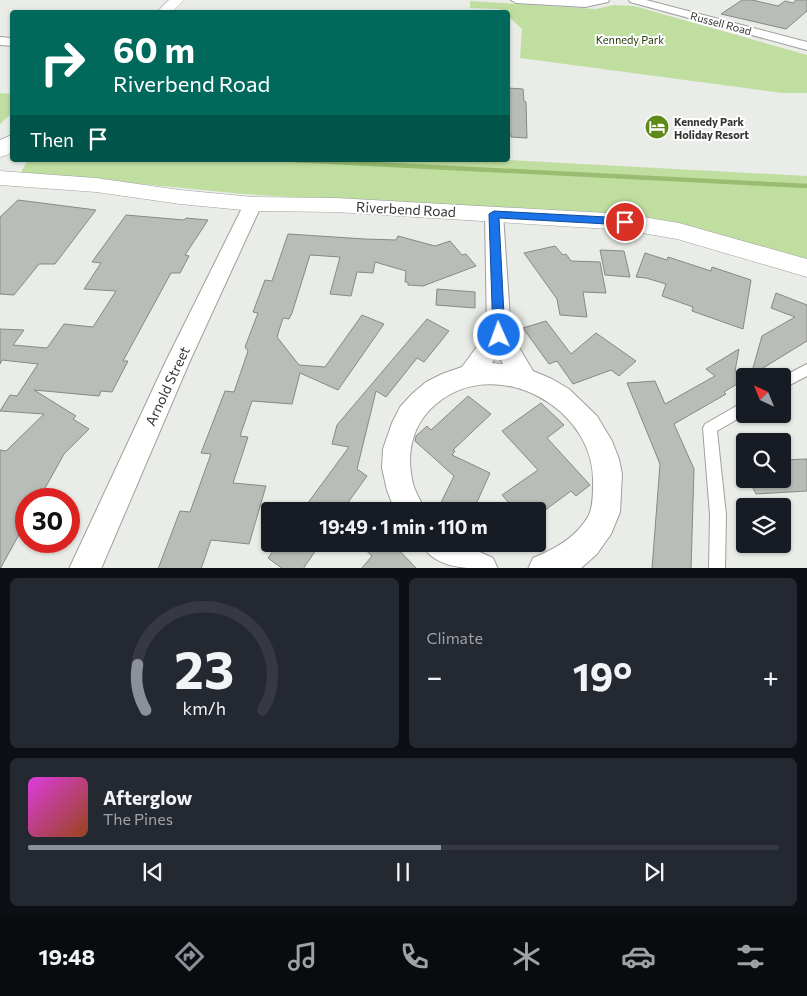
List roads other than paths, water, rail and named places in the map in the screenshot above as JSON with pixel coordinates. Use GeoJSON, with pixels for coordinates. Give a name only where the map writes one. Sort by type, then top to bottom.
{"type":"FeatureCollection","features":[{"type":"Feature","properties":{"kind":"main road"},"geometry":{"type":"LineString","coordinates":[[166,10],[177,0]]}},
{"type":"Feature","properties":{"kind":"main road"},"geometry":{"type":"LineString","coordinates":[[0,151],[10,143]]}},
{"type":"Feature","properties":{"kind":"main road"},"geometry":{"type":"LineString","coordinates":[[0,177],[15,162]]}},
{"type":"Feature","properties":{"kind":"main road","name":"Riverbend Road"},"geometry":{"type":"LineString","coordinates":[[0,177],[96,185],[180,197],[253,204],[336,205],[653,225],[718,241],[807,268]]}},
{"type":"Feature","properties":{"kind":"street"},"geometry":{"type":"LineString","coordinates":[[516,0],[591,4],[604,0]]}},
{"type":"Feature","properties":{"kind":"street","name":"Russell Road"},"geometry":{"type":"LineString","coordinates":[[634,0],[807,46]]}},
{"type":"Feature","properties":{"kind":"street","name":"Arnold Street"},"geometry":{"type":"LineString","coordinates":[[85,568],[177,363],[253,204]]}},
{"type":"Feature","properties":{"kind":"street"},"geometry":{"type":"LineString","coordinates":[[494,214],[499,335],[524,378]]}},
{"type":"Feature","properties":{"kind":"street"},"geometry":{"type":"LineString","coordinates":[[470,375],[499,335]]}},
{"type":"Feature","properties":{"kind":"street"},"geometry":{"type":"LineString","coordinates":[[406,502],[400,491],[396,467],[397,444],[404,423],[416,405],[431,391],[450,381],[470,375],[488,373],[524,378],[545,387],[558,395],[582,416],[596,436],[602,451],[608,482],[606,507],[597,529],[581,549],[560,564],[544,568]]}},
{"type":"Feature","properties":{"kind":"street"},"geometry":{"type":"LineString","coordinates":[[446,552],[482,568]]}},
{"type":"Feature","properties":{"kind":"lane"},"geometry":{"type":"LineString","coordinates":[[791,379],[807,369]]}},
{"type":"Feature","properties":{"kind":"lane"},"geometry":{"type":"LineString","coordinates":[[718,568],[718,516],[710,428],[736,412]]}},
{"type":"Feature","properties":{"kind":"waterway"},"geometry":{"type":"LineString","coordinates":[[333,162],[807,186]]}},
{"type":"Feature","properties":{"kind":"place","name":"Kennedy Park Holiday Resort"},"geometry":{"type":"Point","coordinates":[657,127]}},
{"type":"Feature","properties":{"kind":"park label","name":"Kennedy Park"},"geometry":{"type":"Point","coordinates":[630,39]}}]}
